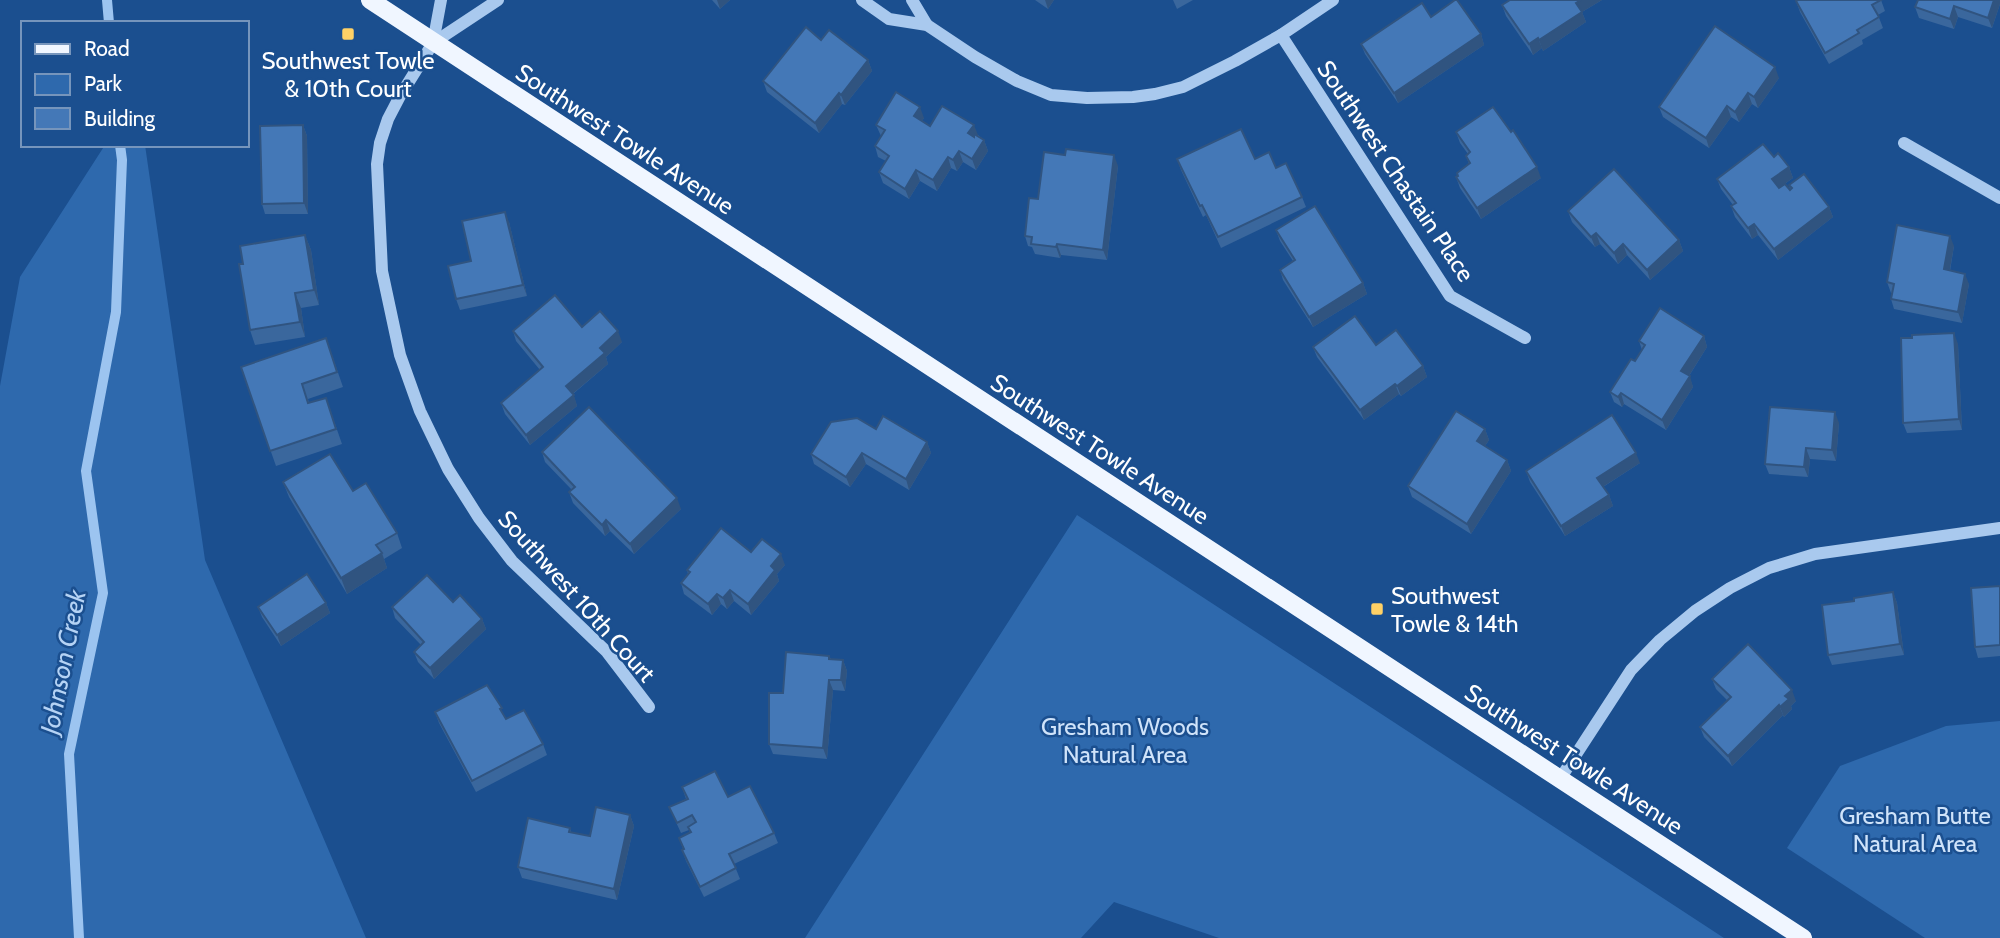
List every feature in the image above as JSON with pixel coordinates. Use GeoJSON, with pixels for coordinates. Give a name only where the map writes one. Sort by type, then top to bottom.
{"type":"FeatureCollection","features":[{"type":"Feature","properties":{"kind":"main road","name":"Southwest Towle Avenue"},"geometry":{"type":"LineString","coordinates":[[370,0],[1803,938]]}},
{"type":"Feature","properties":{"kind":"street"},"geometry":{"type":"LineString","coordinates":[[433,43],[441,0]]}},
{"type":"Feature","properties":{"kind":"street"},"geometry":{"type":"LineString","coordinates":[[433,43],[498,0]]}},
{"type":"Feature","properties":{"kind":"street"},"geometry":{"type":"LineString","coordinates":[[862,0],[889,19],[927,25],[975,57],[1051,95],[1087,98],[1133,97],[1183,87],[1281,35],[1333,0]]}},
{"type":"Feature","properties":{"kind":"street"},"geometry":{"type":"LineString","coordinates":[[912,0],[927,25]]}},
{"type":"Feature","properties":{"kind":"street","name":"Southwest Chastain Place"},"geometry":{"type":"LineString","coordinates":[[1281,35],[1450,296],[1525,338]]}},
{"type":"Feature","properties":{"kind":"street","name":"Southwest 10th Court"},"geometry":{"type":"LineString","coordinates":[[433,43],[387,120],[377,164],[382,271],[400,355],[420,411],[448,469],[479,518],[512,561],[607,652],[649,707]]}},
{"type":"Feature","properties":{"kind":"street"},"geometry":{"type":"LineString","coordinates":[[1905,143],[2000,198]]}},
{"type":"Feature","properties":{"kind":"street"},"geometry":{"type":"LineString","coordinates":[[1560,779],[1631,670],[1686,618],[1730,588],[1769,568],[1815,554],[2000,528]]}},
{"type":"Feature","properties":{"kind":"green space"},"geometry":{"type":"Polygon","coordinates":[[[104,147],[145,147],[205,560],[366,938],[0,938],[0,386],[20,277],[104,147]]]}},
{"type":"Feature","properties":{"kind":"green space","name":"Gresham Woods Natural Area"},"geometry":{"type":"Polygon","coordinates":[[[1077,515],[1724,938],[1219,938],[1114,902],[1081,938],[805,938],[1077,515]]]}},
{"type":"Feature","properties":{"kind":"green space","name":"Gresham Butte Natural Area"},"geometry":{"type":"Polygon","coordinates":[[[2000,721],[2000,938],[1925,938],[1787,848],[1840,766],[1946,726],[2000,721]]]}},
{"type":"Feature","properties":{"kind":"building"},"geometry":{"type":"Polygon","coordinates":[[[1455,0],[1481,34],[1394,93],[1361,44],[1422,3],[1431,17],[1455,0]]]}},
{"type":"Feature","properties":{"kind":"building"},"geometry":{"type":"Polygon","coordinates":[[[1510,0],[1581,0],[1576,3],[1582,12],[1529,44],[1502,5],[1510,0]]]}},
{"type":"Feature","properties":{"kind":"building"},"geometry":{"type":"Polygon","coordinates":[[[1881,0],[1872,5],[1879,17],[1857,30],[1859,33],[1825,53],[1796,1],[1881,0]]]}},
{"type":"Feature","properties":{"kind":"building"},"geometry":{"type":"Polygon","coordinates":[[[1918,0],[1994,0],[1988,18],[1954,6],[1950,19],[1915,7],[1918,0]]]}},
{"type":"Feature","properties":{"kind":"building"},"geometry":{"type":"Polygon","coordinates":[[[1715,26],[1775,67],[1754,97],[1748,93],[1735,112],[1727,106],[1706,138],[1659,107],[1715,26]]]}},
{"type":"Feature","properties":{"kind":"building"},"geometry":{"type":"Polygon","coordinates":[[[806,27],[821,40],[829,30],[868,60],[815,123],[763,81],[806,27]]]}},
{"type":"Feature","properties":{"kind":"building"},"geometry":{"type":"Polygon","coordinates":[[[896,92],[920,107],[914,116],[930,126],[942,106],[974,125],[968,133],[984,140],[972,159],[959,151],[953,160],[948,157],[933,180],[916,170],[905,189],[879,172],[889,156],[875,146],[885,130],[876,125],[896,92]]]}},
{"type":"Feature","properties":{"kind":"building"},"geometry":{"type":"Polygon","coordinates":[[[1493,107],[1511,132],[1513,130],[1537,167],[1477,208],[1456,177],[1457,173],[1470,163],[1466,156],[1470,152],[1456,132],[1493,107]]]}},
{"type":"Feature","properties":{"kind":"building"},"geometry":{"type":"Polygon","coordinates":[[[303,125],[304,203],[262,204],[260,126],[303,125]]]}},
{"type":"Feature","properties":{"kind":"building"},"geometry":{"type":"Polygon","coordinates":[[[1241,129],[1255,159],[1269,152],[1276,168],[1286,163],[1302,197],[1218,237],[1177,159],[1241,129]]]}},
{"type":"Feature","properties":{"kind":"building"},"geometry":{"type":"Polygon","coordinates":[[[1763,144],[1774,157],[1778,153],[1789,167],[1772,179],[1779,188],[1785,184],[1790,190],[1792,188],[1789,185],[1804,174],[1829,207],[1774,249],[1754,224],[1748,228],[1731,206],[1736,203],[1717,179],[1763,144]]]}},
{"type":"Feature","properties":{"kind":"building"},"geometry":{"type":"Polygon","coordinates":[[[1066,149],[1114,155],[1103,250],[1057,244],[1056,247],[1031,244],[1032,237],[1025,236],[1029,198],[1038,199],[1044,152],[1065,155],[1066,149]]]}},
{"type":"Feature","properties":{"kind":"building"},"geometry":{"type":"Polygon","coordinates":[[[1614,169],[1679,240],[1647,270],[1623,244],[1614,253],[1596,233],[1591,237],[1568,211],[1614,169]]]}},
{"type":"Feature","properties":{"kind":"building"},"geometry":{"type":"Polygon","coordinates":[[[1315,206],[1363,283],[1309,317],[1280,270],[1295,260],[1276,230],[1315,206]]]}},
{"type":"Feature","properties":{"kind":"building"},"geometry":{"type":"Polygon","coordinates":[[[505,212],[523,285],[456,299],[448,266],[471,261],[462,221],[505,212]]]}},
{"type":"Feature","properties":{"kind":"building"},"geometry":{"type":"Polygon","coordinates":[[[1897,225],[1950,236],[1944,269],[1965,274],[1958,312],[1891,299],[1894,284],[1887,282],[1897,225]]]}},
{"type":"Feature","properties":{"kind":"building"},"geometry":{"type":"Polygon","coordinates":[[[305,235],[314,290],[295,293],[300,322],[250,330],[239,264],[243,264],[240,246],[305,235]]]}},
{"type":"Feature","properties":{"kind":"building"},"geometry":{"type":"Polygon","coordinates":[[[555,295],[582,327],[600,311],[618,331],[600,348],[605,353],[566,386],[574,395],[526,435],[501,403],[543,367],[513,331],[555,295]]]}},
{"type":"Feature","properties":{"kind":"building"},"geometry":{"type":"Polygon","coordinates":[[[1660,308],[1704,336],[1681,371],[1690,376],[1662,420],[1621,393],[1618,397],[1610,392],[1631,359],[1635,361],[1645,345],[1639,341],[1660,308]]]}},
{"type":"Feature","properties":{"kind":"building"},"geometry":{"type":"Polygon","coordinates":[[[1355,316],[1376,345],[1396,330],[1423,366],[1360,410],[1313,347],[1355,316]]]}},
{"type":"Feature","properties":{"kind":"building"},"geometry":{"type":"Polygon","coordinates":[[[1954,333],[1959,419],[1903,423],[1901,338],[1954,333]]]}},
{"type":"Feature","properties":{"kind":"building"},"geometry":{"type":"Polygon","coordinates":[[[326,338],[337,372],[302,384],[308,403],[326,398],[336,429],[270,451],[241,367],[326,338]]]}},
{"type":"Feature","properties":{"kind":"building"},"geometry":{"type":"Polygon","coordinates":[[[589,407],[677,498],[630,544],[606,520],[602,525],[569,492],[575,487],[542,452],[589,407]]]}},
{"type":"Feature","properties":{"kind":"building"},"geometry":{"type":"Polygon","coordinates":[[[1770,407],[1835,412],[1832,450],[1806,448],[1804,467],[1765,464],[1770,407]]]}},
{"type":"Feature","properties":{"kind":"building"},"geometry":{"type":"Polygon","coordinates":[[[1456,411],[1485,429],[1477,441],[1507,460],[1467,524],[1408,486],[1456,411]]]}},
{"type":"Feature","properties":{"kind":"building"},"geometry":{"type":"Polygon","coordinates":[[[1612,415],[1636,453],[1597,478],[1609,495],[1561,526],[1526,471],[1612,415]]]}},
{"type":"Feature","properties":{"kind":"building"},"geometry":{"type":"Polygon","coordinates":[[[883,416],[927,442],[906,479],[862,453],[846,477],[811,454],[831,422],[857,418],[876,429],[883,416]]]}},
{"type":"Feature","properties":{"kind":"building"},"geometry":{"type":"Polygon","coordinates":[[[330,454],[353,491],[366,483],[397,533],[376,545],[382,553],[341,578],[283,482],[330,454]]]}},
{"type":"Feature","properties":{"kind":"building"},"geometry":{"type":"Polygon","coordinates":[[[721,528],[751,552],[762,539],[781,554],[771,566],[775,570],[748,604],[730,590],[723,598],[717,594],[708,604],[681,583],[690,572],[687,570],[721,528]]]}},
{"type":"Feature","properties":{"kind":"building"},"geometry":{"type":"Polygon","coordinates":[[[307,574],[326,603],[277,635],[258,607],[307,574]]]}},
{"type":"Feature","properties":{"kind":"building"},"geometry":{"type":"Polygon","coordinates":[[[427,575],[453,602],[460,595],[482,619],[430,668],[414,652],[424,642],[392,607],[427,575]]]}},
{"type":"Feature","properties":{"kind":"building"},"geometry":{"type":"Polygon","coordinates":[[[2000,586],[2000,645],[1975,647],[1971,588],[2000,586]]]}},
{"type":"Feature","properties":{"kind":"building"},"geometry":{"type":"Polygon","coordinates":[[[1893,592],[1900,644],[1828,655],[1822,605],[1893,592]]]}},
{"type":"Feature","properties":{"kind":"building"},"geometry":{"type":"Polygon","coordinates":[[[1748,644],[1792,690],[1785,696],[1789,699],[1780,707],[1779,705],[1728,756],[1700,727],[1731,697],[1712,679],[1748,644]]]}},
{"type":"Feature","properties":{"kind":"building"},"geometry":{"type":"Polygon","coordinates":[[[786,652],[843,660],[841,680],[829,680],[823,748],[769,744],[769,693],[783,693],[786,652]]]}},
{"type":"Feature","properties":{"kind":"building"},"geometry":{"type":"Polygon","coordinates":[[[487,685],[506,719],[524,710],[543,744],[472,781],[435,712],[487,685]]]}},
{"type":"Feature","properties":{"kind":"building"},"geometry":{"type":"Polygon","coordinates":[[[715,771],[728,797],[750,786],[774,833],[729,854],[736,868],[700,887],[679,838],[691,832],[688,827],[696,822],[692,815],[677,823],[669,807],[688,799],[682,787],[715,771]]]}},
{"type":"Feature","properties":{"kind":"building"},"geometry":{"type":"Polygon","coordinates":[[[596,807],[630,815],[614,889],[518,867],[528,818],[570,828],[569,832],[590,836],[596,807]]]}},
{"type":"Feature","properties":{"kind":"waterway","name":"Johnson Creek"},"geometry":{"type":"LineString","coordinates":[[107,0],[109,21]]}},
{"type":"Feature","properties":{"kind":"waterway","name":"Johnson Creek"},"geometry":{"type":"LineString","coordinates":[[79,938],[69,754],[103,593],[86,471],[116,312],[120,147]]}},
{"type":"Feature","properties":{"kind":"place","name":"Southwest Towle & 10th Court"},"geometry":{"type":"Point","coordinates":[348,34]}},
{"type":"Feature","properties":{"kind":"place","name":"Southwest Towle & 14th"},"geometry":{"type":"Point","coordinates":[1377,609]}}]}
